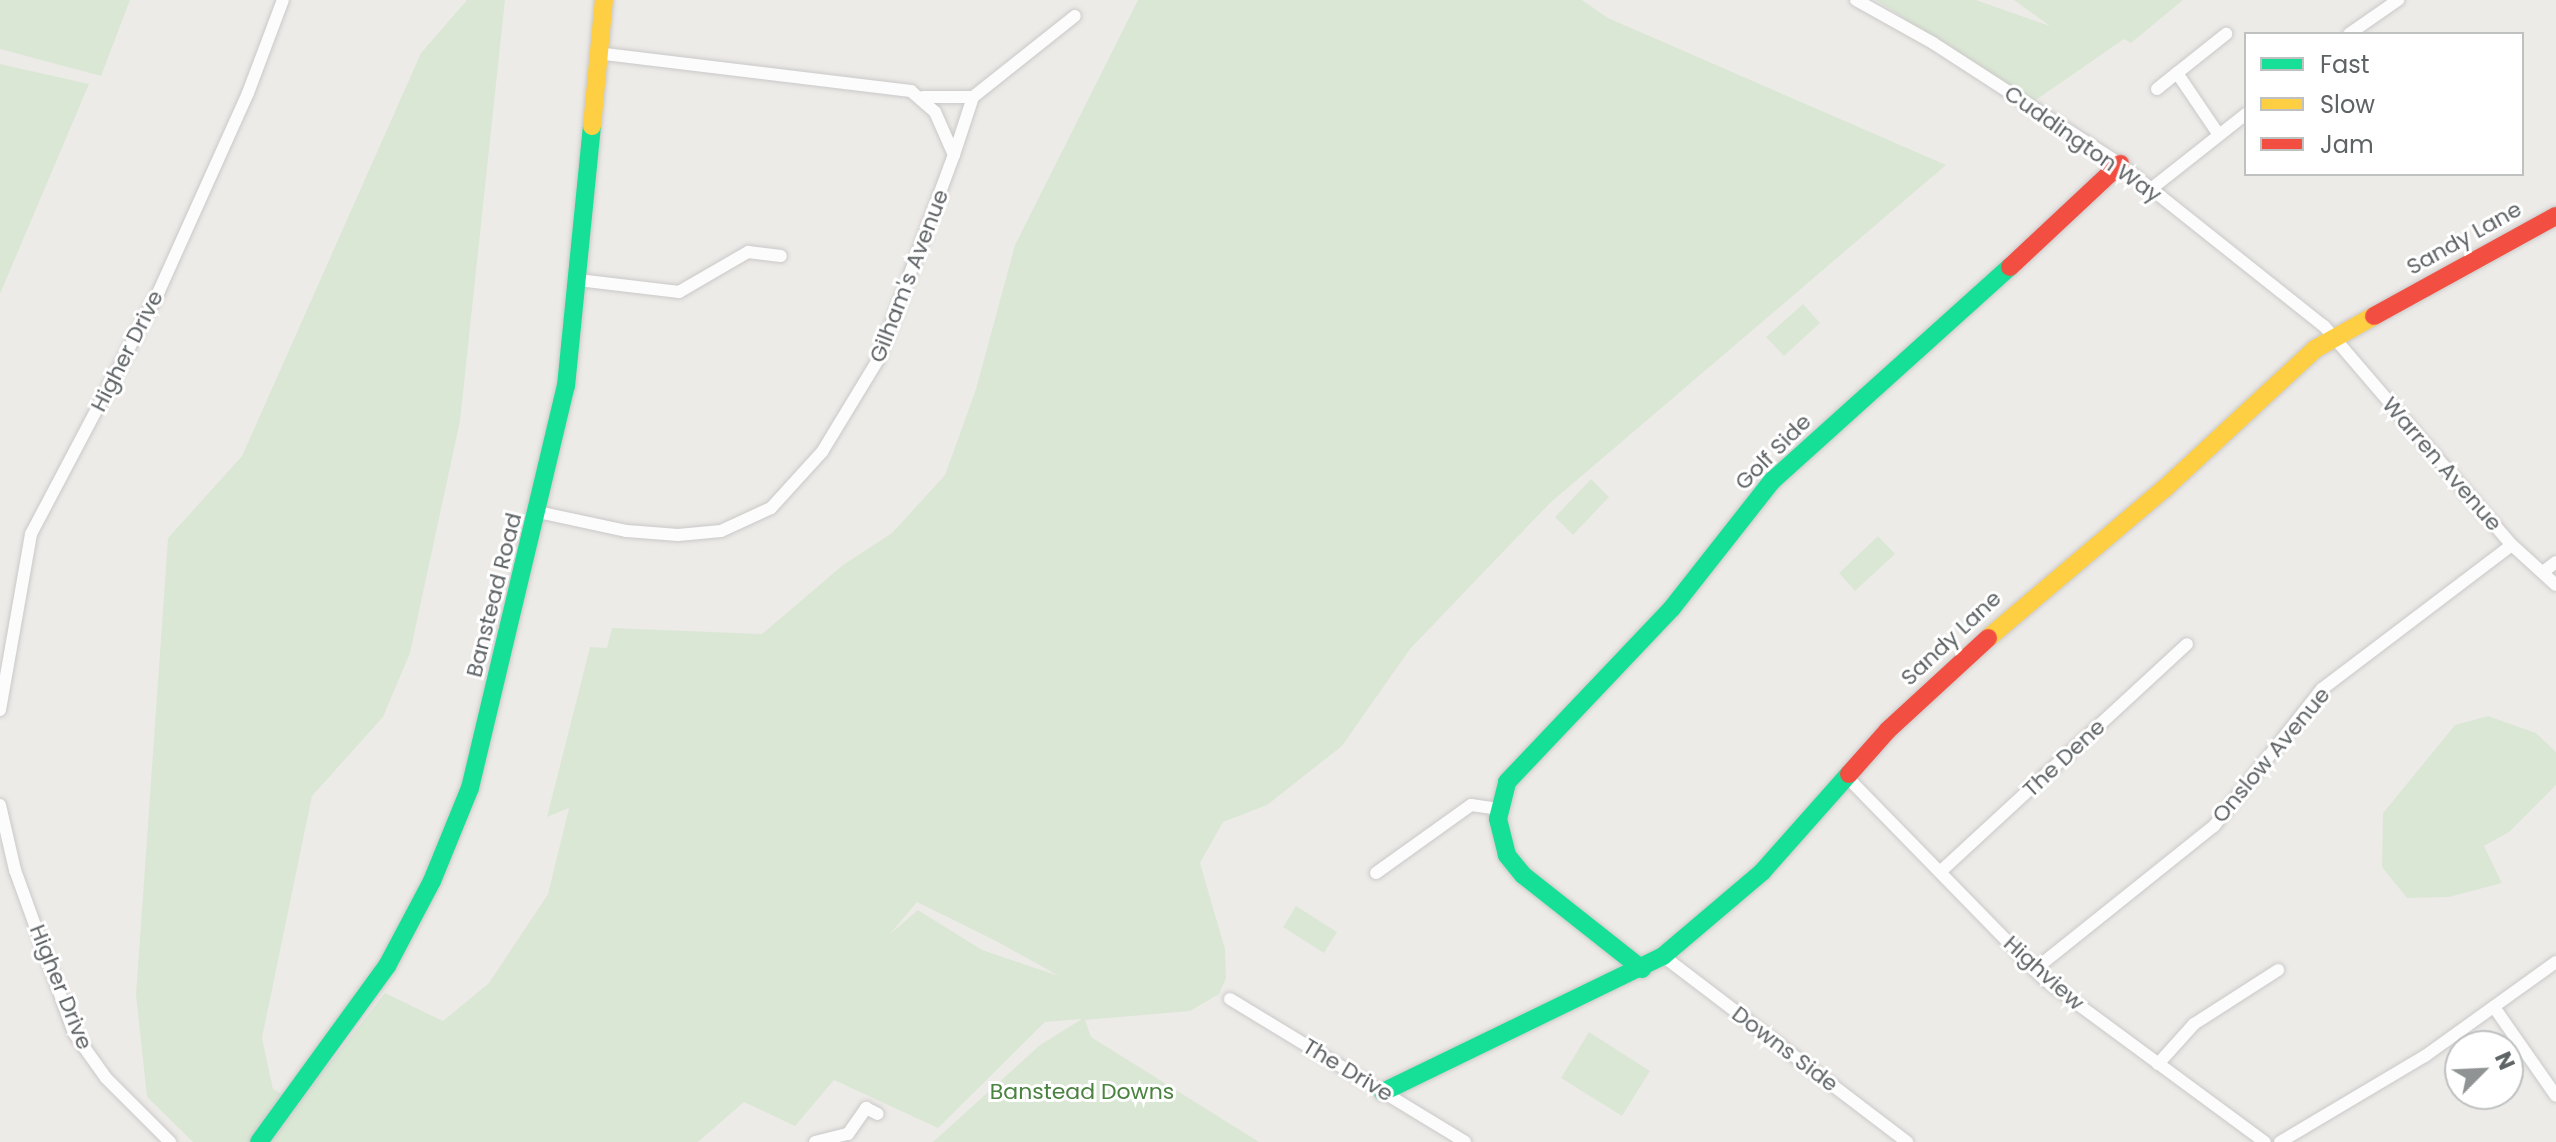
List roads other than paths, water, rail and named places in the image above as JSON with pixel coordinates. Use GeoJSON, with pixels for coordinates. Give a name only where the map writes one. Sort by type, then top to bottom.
{"type":"FeatureCollection","features":[{"type":"Feature","properties":{"kind":"street","name":"Higher Drive"},"geometry":{"type":"LineString","coordinates":[[0,710],[31,534],[159,291],[248,93],[283,0]]}},
{"type":"Feature","properties":{"kind":"street","name":"Banstead Road"},"geometry":{"type":"LineString","coordinates":[[259,1142],[387,966],[432,881],[470,788],[564,398],[604,0]]}},
{"type":"Feature","properties":{"kind":"street","name":"Cuddington Way"},"geometry":{"type":"LineString","coordinates":[[1856,0],[1933,43],[2120,164],[2332,337]]}},
{"type":"Feature","properties":{"kind":"street"},"geometry":{"type":"LineString","coordinates":[[2352,32],[2398,0]]}},
{"type":"Feature","properties":{"kind":"street"},"geometry":{"type":"LineString","coordinates":[[598,53],[911,91],[923,97],[973,97],[1075,16]]}},
{"type":"Feature","properties":{"kind":"street"},"geometry":{"type":"LineString","coordinates":[[2157,89],[2226,34]]}},
{"type":"Feature","properties":{"kind":"street"},"geometry":{"type":"LineString","coordinates":[[2177,73],[2219,135]]}},
{"type":"Feature","properties":{"kind":"street"},"geometry":{"type":"LineString","coordinates":[[923,97],[946,131],[954,155]]}},
{"type":"Feature","properties":{"kind":"street","name":"Gilham's Avenue"},"geometry":{"type":"LineString","coordinates":[[538,512],[627,531],[678,535],[738,527],[771,508],[822,452],[863,389],[906,294],[973,97]]}},
{"type":"Feature","properties":{"kind":"street"},"geometry":{"type":"LineString","coordinates":[[2151,189],[2244,116]]}},
{"type":"Feature","properties":{"kind":"street","name":"Golf Side"},"geometry":{"type":"LineString","coordinates":[[1499,809],[1514,773],[1672,608],[1772,481],[2107,181],[2120,164]]}},
{"type":"Feature","properties":{"kind":"street","name":"Sandy Lane"},"geometry":{"type":"LineString","coordinates":[[1383,1092],[1642,969],[1663,956],[1762,872],[1846,776],[1997,627],[2164,489],[2332,337],[2556,216]]}},
{"type":"Feature","properties":{"kind":"street"},"geometry":{"type":"LineString","coordinates":[[578,280],[679,292],[748,252],[781,256]]}},
{"type":"Feature","properties":{"kind":"street","name":"Warren Avenue"},"geometry":{"type":"LineString","coordinates":[[2332,337],[2512,545],[2556,585]]}},
{"type":"Feature","properties":{"kind":"street","name":"Onslow Avenue"},"geometry":{"type":"LineString","coordinates":[[2034,970],[2214,826],[2322,689],[2512,545]]}},
{"type":"Feature","properties":{"kind":"street"},"geometry":{"type":"LineString","coordinates":[[2543,572],[2556,562]]}},
{"type":"Feature","properties":{"kind":"street","name":"The Dene"},"geometry":{"type":"LineString","coordinates":[[1940,872],[2187,644]]}},
{"type":"Feature","properties":{"kind":"street","name":"Highview"},"geometry":{"type":"LineString","coordinates":[[1846,776],[2034,970],[2265,1142]]}},
{"type":"Feature","properties":{"kind":"street","name":"Higher Drive"},"geometry":{"type":"LineString","coordinates":[[0,805],[15,870],[74,1033],[106,1078],[170,1142]]}},
{"type":"Feature","properties":{"kind":"street"},"geometry":{"type":"LineString","coordinates":[[1376,873],[1471,805],[1499,809],[1503,846],[1514,865],[1642,969]]}},
{"type":"Feature","properties":{"kind":"street","name":"Downs Side"},"geometry":{"type":"LineString","coordinates":[[1663,956],[1907,1142]]}},
{"type":"Feature","properties":{"kind":"street"},"geometry":{"type":"LineString","coordinates":[[2280,1142],[2425,1056],[2556,962]]}},
{"type":"Feature","properties":{"kind":"street"},"geometry":{"type":"LineString","coordinates":[[2158,1064],[2194,1024],[2278,970]]}},
{"type":"Feature","properties":{"kind":"street","name":"The Drive"},"geometry":{"type":"LineString","coordinates":[[1230,999],[1465,1142]]}},
{"type":"Feature","properties":{"kind":"street"},"geometry":{"type":"LineString","coordinates":[[2494,1007],[2556,1096]]}},
{"type":"Feature","properties":{"kind":"street"},"geometry":{"type":"LineString","coordinates":[[815,1142],[848,1134],[866,1108],[878,1114]]}},
{"type":"Feature","properties":{"kind":"park label","name":"Banstead Downs"},"geometry":{"type":"Point","coordinates":[1082,1092]}}]}
